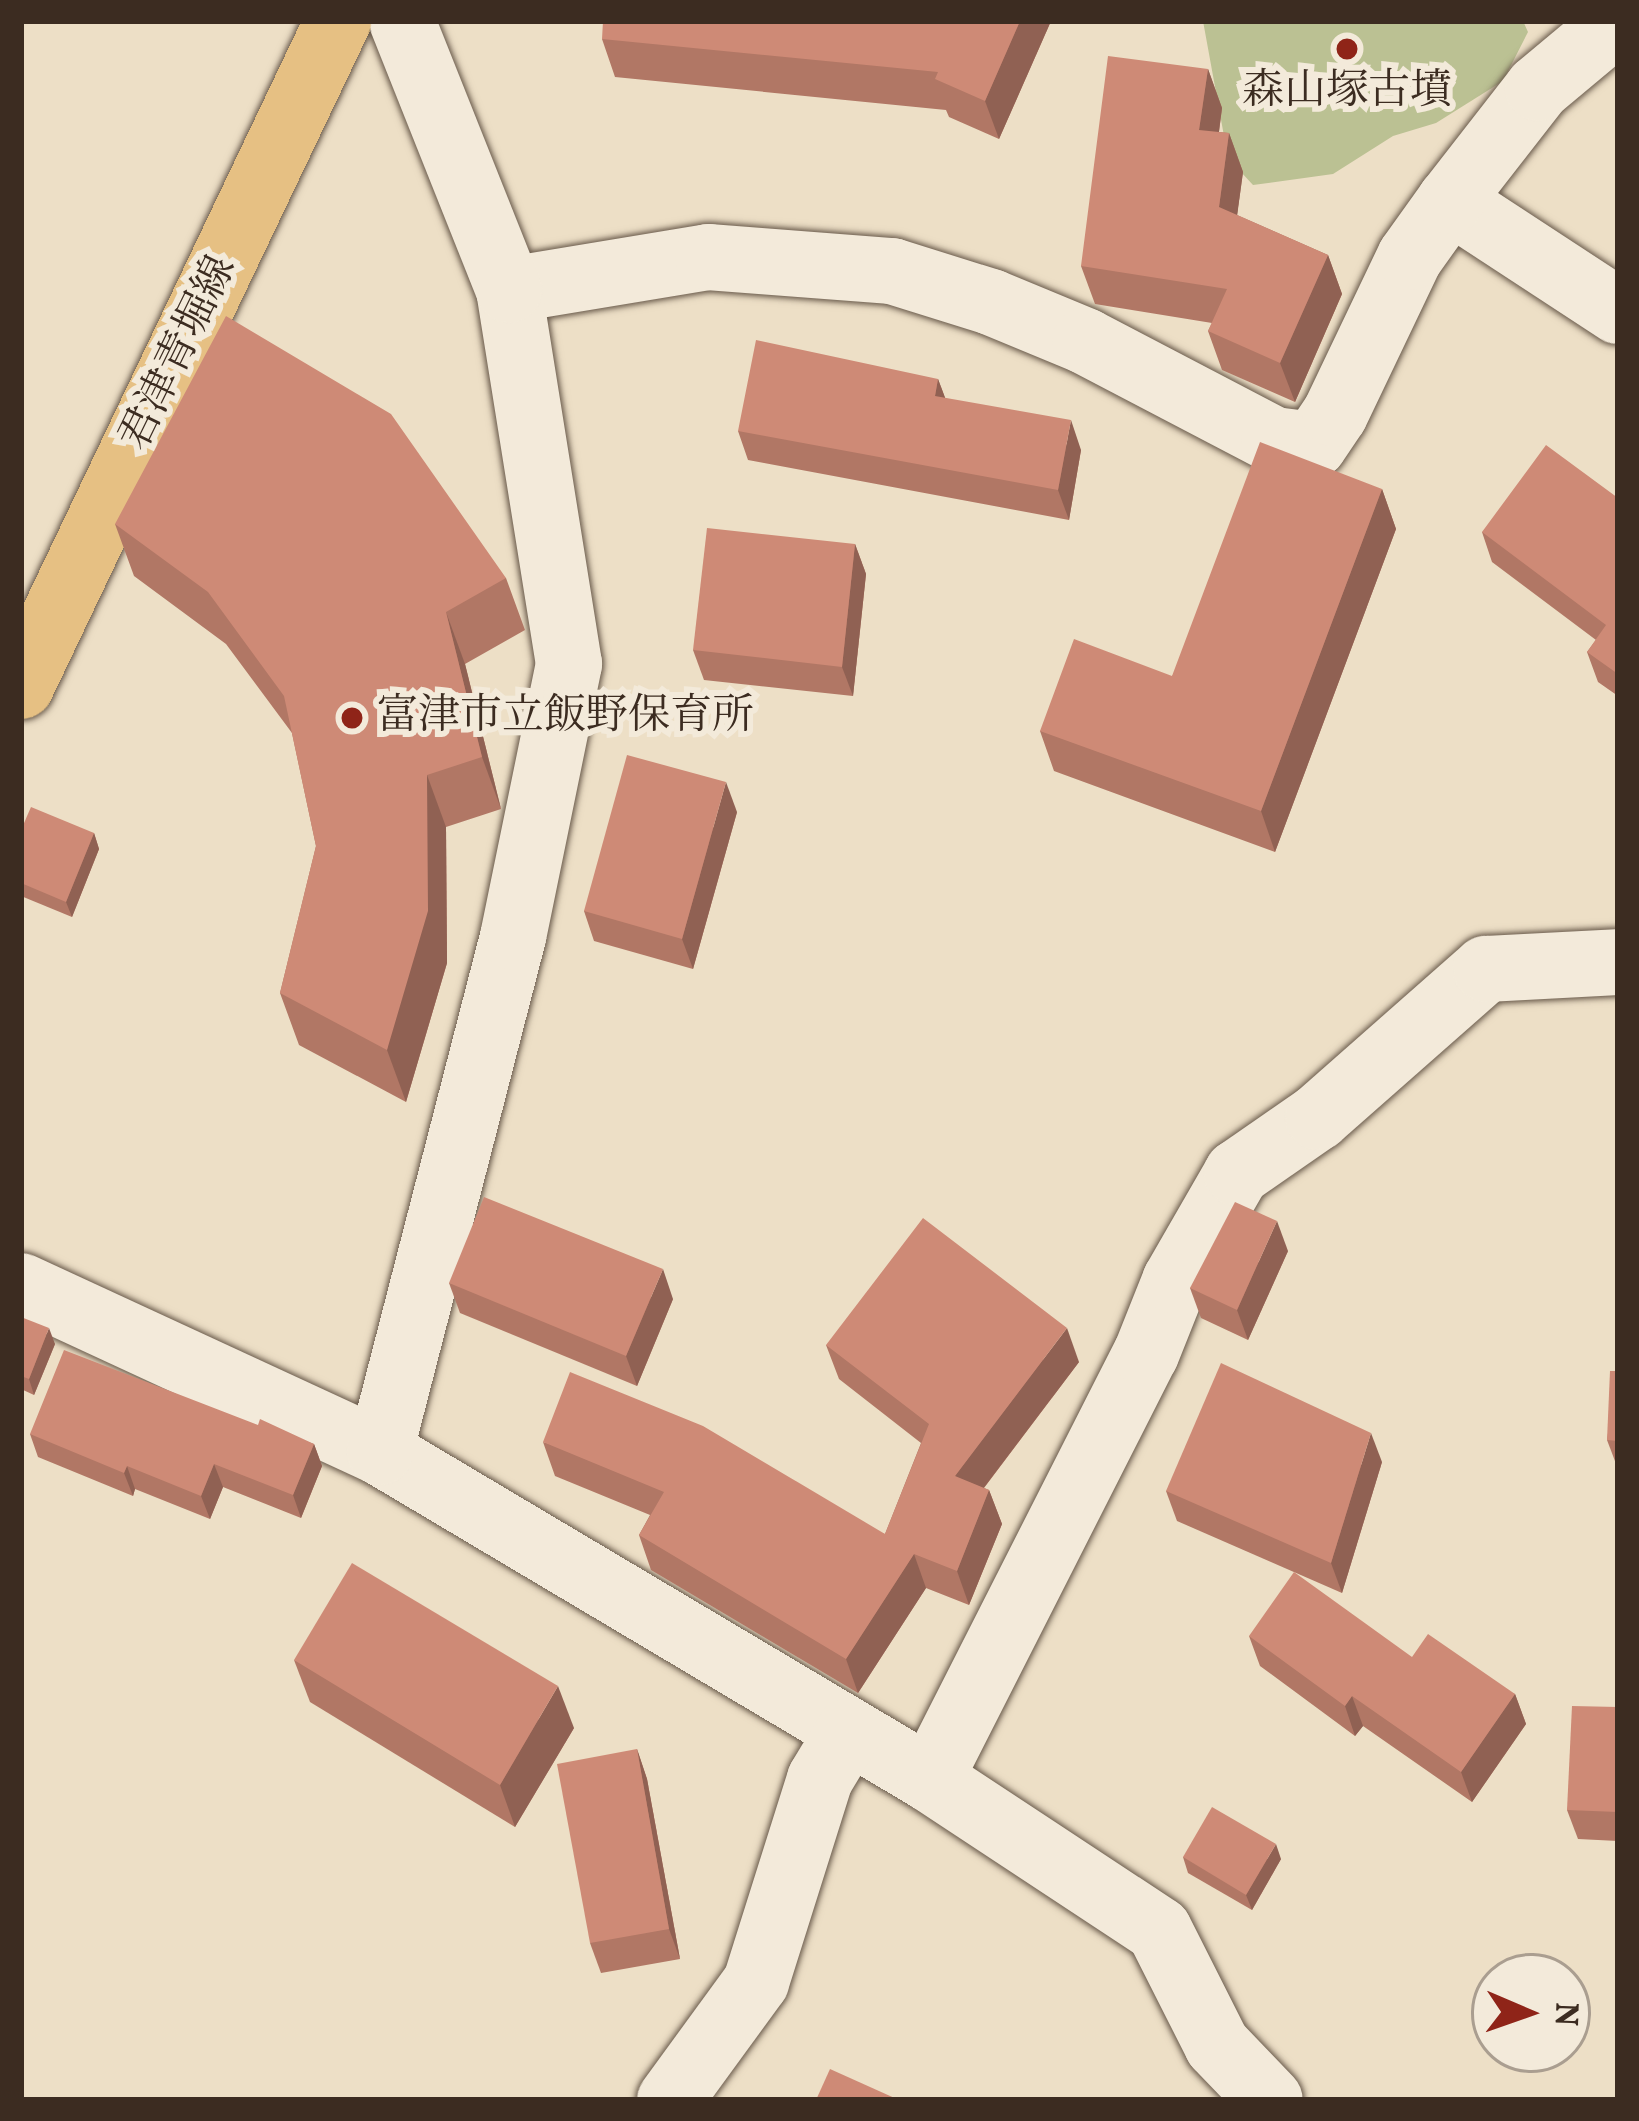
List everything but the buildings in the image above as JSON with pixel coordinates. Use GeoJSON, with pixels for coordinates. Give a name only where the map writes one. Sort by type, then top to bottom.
{"type":"FeatureCollection","features":[{"type":"Feature","properties":{"kind":"main road","name":"君津青堀線"},"geometry":{"type":"LineString","coordinates":[[21,686],[338,21]]}},
{"type":"Feature","properties":{"kind":"street"},"geometry":{"type":"LineString","coordinates":[[380,1452],[513,938],[569,664],[508,290],[402,21]]}},
{"type":"Feature","properties":{"kind":"street"},"geometry":{"type":"LineString","coordinates":[[508,290],[707,256],[892,272],[991,302],[1085,341],[1274,440],[1314,445],[1335,414],[1411,257],[1450,201],[1538,88],[1618,21]]}},
{"type":"Feature","properties":{"kind":"street"},"geometry":{"type":"LineString","coordinates":[[1450,201],[1618,310]]}},
{"type":"Feature","properties":{"kind":"street"},"geometry":{"type":"LineString","coordinates":[[930,1779],[1146,1354],[1175,1281],[1237,1173],[1318,1117],[1486,969],[1618,962]]}},
{"type":"Feature","properties":{"kind":"street"},"geometry":{"type":"LineString","coordinates":[[21,1286],[380,1452],[930,1779],[1159,1930],[1216,2045],[1270,2100]]}},
{"type":"Feature","properties":{"kind":"street"},"geometry":{"type":"LineString","coordinates":[[670,2100],[756,1982],[820,1779],[849,1731]]}},
{"type":"Feature","properties":{"kind":"green space"},"geometry":{"type":"Polygon","coordinates":[[[1203,21],[1523,21],[1528,32],[1503,81],[1436,123],[1393,136],[1333,174],[1253,185],[1228,158],[1203,21]]]}},
{"type":"Feature","properties":{"kind":"place","name":"森山塚古墳"},"geometry":{"type":"Point","coordinates":[1347,49]}},
{"type":"Feature","properties":{"kind":"place","name":"富津市立飯野保育所"},"geometry":{"type":"Point","coordinates":[352,718]}}]}
